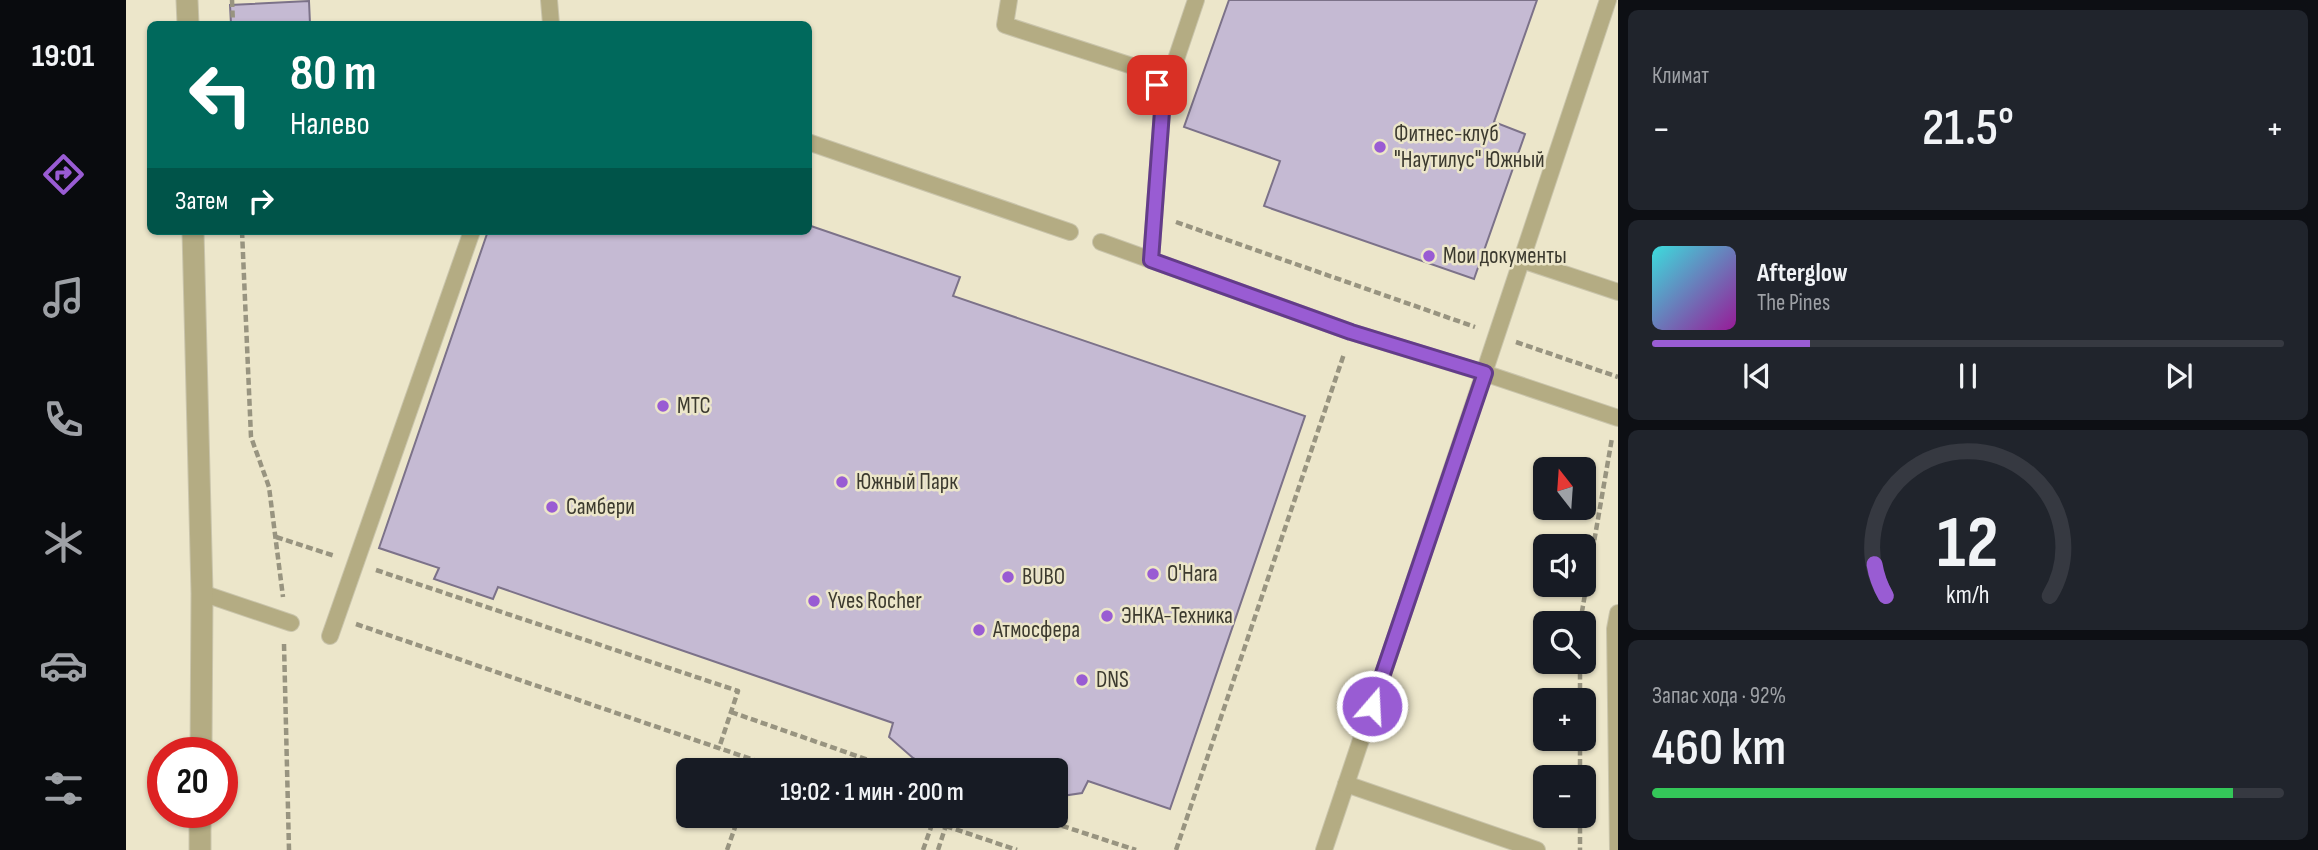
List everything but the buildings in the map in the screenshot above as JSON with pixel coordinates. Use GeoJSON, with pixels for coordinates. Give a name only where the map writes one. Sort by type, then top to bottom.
{"type":"FeatureCollection","features":[{"type":"Feature","properties":{"kind":"street"},"geometry":{"type":"LineString","coordinates":[[187,0],[188,21]]}},
{"type":"Feature","properties":{"kind":"street"},"geometry":{"type":"LineString","coordinates":[[193,235],[202,593],[201,737]]}},
{"type":"Feature","properties":{"kind":"street"},"geometry":{"type":"LineString","coordinates":[[200,828],[200,850]]}},
{"type":"Feature","properties":{"kind":"lane"},"geometry":{"type":"LineString","coordinates":[[549,0],[551,21]]}},
{"type":"Feature","properties":{"kind":"lane"},"geometry":{"type":"LineString","coordinates":[[1009,0],[1005,25],[1151,72],[1163,98]]}},
{"type":"Feature","properties":{"kind":"lane"},"geometry":{"type":"LineString","coordinates":[[1151,260],[1163,98],[1196,0]]}},
{"type":"Feature","properties":{"kind":"lane"},"geometry":{"type":"LineString","coordinates":[[1324,850],[1608,0]]}},
{"type":"Feature","properties":{"kind":"lane"},"geometry":{"type":"LineString","coordinates":[[812,143],[1070,232]]}},
{"type":"Feature","properties":{"kind":"lane"},"geometry":{"type":"LineString","coordinates":[[330,636],[471,235]]}},
{"type":"Feature","properties":{"kind":"lane"},"geometry":{"type":"LineString","coordinates":[[1101,242],[1351,332],[1618,418]]}},
{"type":"Feature","properties":{"kind":"lane"},"geometry":{"type":"LineString","coordinates":[[1521,260],[1618,292]]}},
{"type":"Feature","properties":{"kind":"lane"},"geometry":{"type":"LineString","coordinates":[[202,593],[287,622]]}},
{"type":"Feature","properties":{"kind":"lane"},"geometry":{"type":"LineString","coordinates":[[1618,613],[1615,629],[1618,849]]}},
{"type":"Feature","properties":{"kind":"lane"},"geometry":{"type":"LineString","coordinates":[[1346,785],[1536,850]]}},
{"type":"Feature","properties":{"kind":"path"},"geometry":{"type":"LineString","coordinates":[[232,0],[233,21]]}},
{"type":"Feature","properties":{"kind":"path"},"geometry":{"type":"LineString","coordinates":[[1155,214],[1618,377]]}},
{"type":"Feature","properties":{"kind":"path"},"geometry":{"type":"LineString","coordinates":[[242,235],[251,437],[269,487],[283,599],[294,603]]}},
{"type":"Feature","properties":{"kind":"path"},"geometry":{"type":"LineString","coordinates":[[1176,850],[1351,332]]}},
{"type":"Feature","properties":{"kind":"path"},"geometry":{"type":"LineString","coordinates":[[1582,611],[1613,436],[1601,432]]}},
{"type":"Feature","properties":{"kind":"path"},"geometry":{"type":"LineString","coordinates":[[276,537],[737,691],[719,748]]}},
{"type":"Feature","properties":{"kind":"path"},"geometry":{"type":"LineString","coordinates":[[337,618],[748,758]]}},
{"type":"Feature","properties":{"kind":"path"},"geometry":{"type":"LineString","coordinates":[[287,622],[289,850]]}},
{"type":"Feature","properties":{"kind":"path"},"geometry":{"type":"LineString","coordinates":[[731,712],[863,758]]}},
{"type":"Feature","properties":{"kind":"path"},"geometry":{"type":"LineString","coordinates":[[727,850],[735,828]]}},
{"type":"Feature","properties":{"kind":"path"},"geometry":{"type":"LineString","coordinates":[[923,850],[931,828]]}},
{"type":"Feature","properties":{"kind":"path"},"geometry":{"type":"LineString","coordinates":[[938,850],[945,828]]}},
{"type":"Feature","properties":{"kind":"path"},"geometry":{"type":"LineString","coordinates":[[952,828],[1017,850]]}},
{"type":"Feature","properties":{"kind":"path"},"geometry":{"type":"LineString","coordinates":[[1068,828],[1136,850]]}},
{"type":"Feature","properties":{"kind":"path"},"geometry":{"type":"LineString","coordinates":[[1580,828],[1580,850]]}},
{"type":"Feature","properties":{"kind":"place","name":"Фитнес-клуб \"Наутилус\" Южный"},"geometry":{"type":"Point","coordinates":[1380,147]}},
{"type":"Feature","properties":{"kind":"place","name":"Мои документы"},"geometry":{"type":"Point","coordinates":[1429,256]}},
{"type":"Feature","properties":{"kind":"place","name":"МТС"},"geometry":{"type":"Point","coordinates":[663,406]}},
{"type":"Feature","properties":{"kind":"place","name":"Южный Парк"},"geometry":{"type":"Point","coordinates":[842,482]}},
{"type":"Feature","properties":{"kind":"place","name":"Самбери"},"geometry":{"type":"Point","coordinates":[552,507]}},
{"type":"Feature","properties":{"kind":"place","name":"O'Hara"},"geometry":{"type":"Point","coordinates":[1153,574]}},
{"type":"Feature","properties":{"kind":"place","name":"BUBO"},"geometry":{"type":"Point","coordinates":[1008,577]}},
{"type":"Feature","properties":{"kind":"place","name":"Yves Rocher"},"geometry":{"type":"Point","coordinates":[814,601]}},
{"type":"Feature","properties":{"kind":"place","name":"ЭНКА-Техника"},"geometry":{"type":"Point","coordinates":[1107,616]}},
{"type":"Feature","properties":{"kind":"place","name":"Атмосфера"},"geometry":{"type":"Point","coordinates":[979,630]}},
{"type":"Feature","properties":{"kind":"place","name":"DNS"},"geometry":{"type":"Point","coordinates":[1082,680]}},
{"type":"Feature","properties":{"kind":"route"},"geometry":{"type":"LineString","coordinates":[[1157,85],[1163,98],[1151,260],[1351,332],[1485,373],[1372,706]]}}]}
